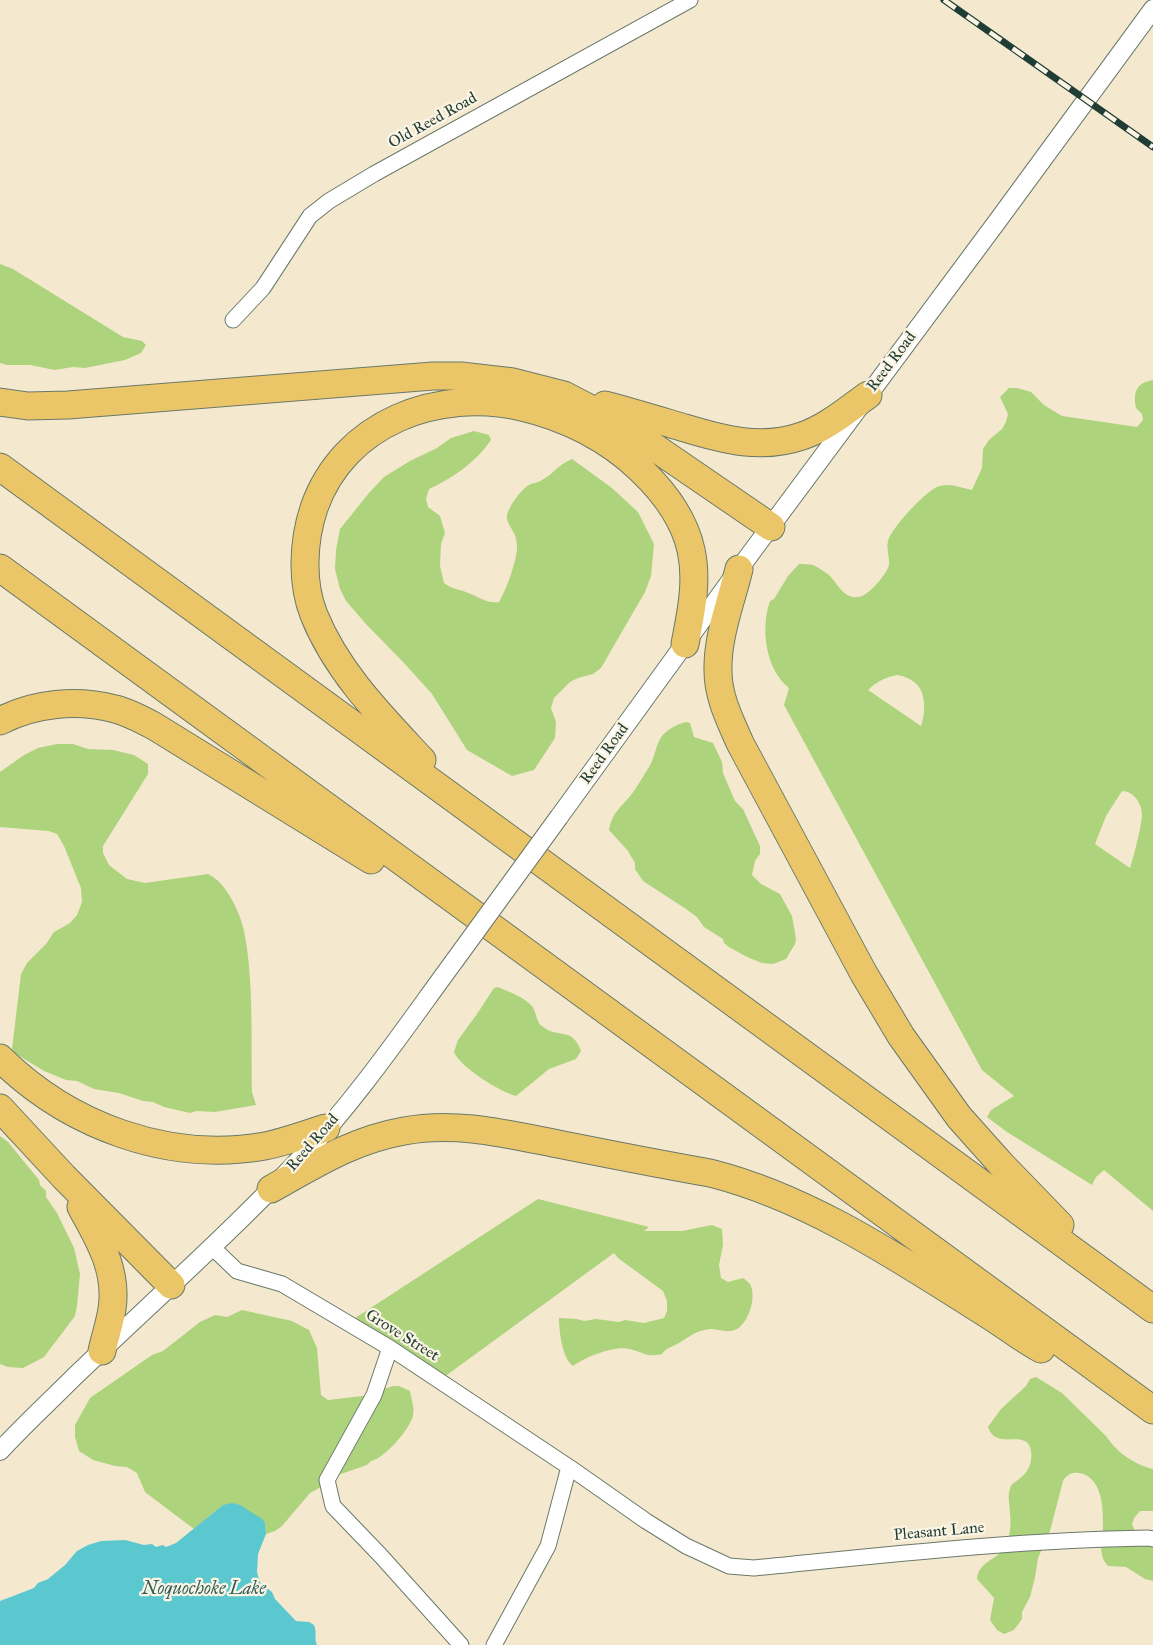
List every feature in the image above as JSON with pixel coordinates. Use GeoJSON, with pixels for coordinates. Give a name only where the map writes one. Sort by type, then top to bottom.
{"type":"FeatureCollection","features":[{"type":"Feature","properties":{"kind":"highway"},"geometry":{"type":"LineString","coordinates":[[0,402],[28,406],[68,405],[433,376],[461,376],[513,382],[618,408],[722,439],[771,443],[802,436],[832,420],[868,395]]}},
{"type":"Feature","properties":{"kind":"highway"},"geometry":{"type":"LineString","coordinates":[[564,395],[630,431],[771,527]]}},
{"type":"Feature","properties":{"kind":"highway"},"geometry":{"type":"LineString","coordinates":[[461,803],[350,678],[329,645],[314,614],[309,597],[306,579],[306,547],[315,504],[340,461],[376,429],[405,414],[438,405],[501,404],[521,406],[557,418],[598,437],[617,450],[634,463],[662,492],[686,534],[693,565],[693,594],[685,644]]}},
{"type":"Feature","properties":{"kind":"highway"},"geometry":{"type":"LineString","coordinates":[[0,467],[1153,1309]]}},
{"type":"Feature","properties":{"kind":"highway"},"geometry":{"type":"LineString","coordinates":[[0,568],[1153,1411]]}},
{"type":"Feature","properties":{"kind":"highway"},"geometry":{"type":"LineString","coordinates":[[739,569],[722,635],[718,671],[724,705],[746,753],[864,974],[918,1061],[959,1117],[980,1141],[1116,1282]]}},
{"type":"Feature","properties":{"kind":"highway"},"geometry":{"type":"LineString","coordinates":[[0,721],[41,706],[81,703],[117,709],[135,716],[229,771],[376,864],[501,935]]}},
{"type":"Feature","properties":{"kind":"highway"},"geometry":{"type":"LineString","coordinates":[[0,1058],[32,1086],[67,1110],[109,1130],[153,1143],[195,1149],[240,1149],[266,1146],[327,1128]]}},
{"type":"Feature","properties":{"kind":"highway"},"geometry":{"type":"LineString","coordinates":[[0,1108],[64,1177],[171,1285]]}},
{"type":"Feature","properties":{"kind":"highway"},"geometry":{"type":"LineString","coordinates":[[271,1189],[338,1151],[359,1143],[404,1131],[450,1126],[506,1134],[730,1178],[774,1193],[847,1230],[939,1284],[1036,1347],[1153,1411]]}},
{"type":"Feature","properties":{"kind":"highway"},"geometry":{"type":"LineString","coordinates":[[64,1177],[103,1248],[112,1276],[112,1310],[102,1351]]}},
{"type":"Feature","properties":{"kind":"street","name":"Old Reed Road"},"geometry":{"type":"LineString","coordinates":[[233,320],[263,288],[310,216],[329,201],[690,0]]}},
{"type":"Feature","properties":{"kind":"street","name":"Reed Road"},"geometry":{"type":"LineString","coordinates":[[0,1451],[271,1189],[327,1128],[371,1073],[739,569],[1153,9]]}},
{"type":"Feature","properties":{"kind":"street","name":"Grove Street"},"geometry":{"type":"LineString","coordinates":[[212,1247],[237,1271],[282,1284],[390,1348],[676,1539],[729,1566]]}},
{"type":"Feature","properties":{"kind":"street"},"geometry":{"type":"LineString","coordinates":[[390,1348],[374,1395],[327,1480],[333,1506],[461,1645]]}},
{"type":"Feature","properties":{"kind":"street"},"geometry":{"type":"LineString","coordinates":[[494,1645],[548,1546],[569,1467]]}},
{"type":"Feature","properties":{"kind":"street","name":"Pleasant Lane"},"geometry":{"type":"LineString","coordinates":[[729,1566],[754,1568],[1019,1543],[1153,1539]]}},
{"type":"Feature","properties":{"kind":"green space"},"geometry":{"type":"Polygon","coordinates":[[[0,264],[13,269],[123,337],[142,341],[146,345],[141,353],[125,360],[85,368],[55,370],[30,365],[0,363],[0,264]]]}},
{"type":"Feature","properties":{"kind":"green space"},"geometry":{"type":"Polygon","coordinates":[[[1153,380],[1153,1211],[1104,1170],[1096,1177],[1092,1185],[987,1117],[991,1110],[1014,1096],[982,1070],[784,705],[789,688],[781,680],[770,660],[766,636],[770,601],[774,599],[788,576],[799,564],[813,565],[829,575],[851,597],[862,596],[874,587],[885,573],[889,565],[887,544],[889,538],[897,525],[920,500],[935,488],[944,485],[972,490],[982,468],[983,449],[1006,422],[1008,414],[1000,397],[1009,388],[1031,392],[1044,405],[1062,416],[1137,427],[1143,420],[1142,414],[1136,408],[1135,397],[1139,386],[1153,380]],[[897,675],[881,680],[868,690],[921,726],[924,706],[921,691],[912,680],[897,675]],[[1122,791],[1106,816],[1095,844],[1130,868],[1139,834],[1142,811],[1134,796],[1122,791]]]}},
{"type":"Feature","properties":{"kind":"green space"},"geometry":{"type":"Polygon","coordinates":[[[474,431],[489,435],[491,440],[463,469],[429,489],[426,499],[428,507],[440,516],[445,533],[441,544],[440,566],[444,583],[447,585],[486,601],[499,602],[511,574],[517,551],[515,537],[507,519],[511,506],[526,487],[546,478],[572,459],[612,488],[638,512],[654,544],[651,576],[645,592],[601,668],[593,674],[570,682],[554,698],[551,708],[556,722],[555,738],[534,770],[512,776],[467,750],[432,694],[346,601],[335,569],[340,529],[384,477],[451,438],[474,431]]]}},
{"type":"Feature","properties":{"kind":"green space"},"geometry":{"type":"Polygon","coordinates":[[[686,722],[690,723],[694,737],[713,743],[735,801],[743,809],[760,846],[760,854],[755,861],[752,875],[761,884],[780,894],[792,916],[796,939],[786,959],[773,964],[762,963],[729,947],[723,939],[704,927],[697,917],[643,881],[628,851],[609,830],[615,815],[634,792],[651,763],[662,736],[673,727],[686,722]]]}},
{"type":"Feature","properties":{"kind":"green space"},"geometry":{"type":"Polygon","coordinates":[[[57,744],[113,750],[134,755],[148,764],[148,774],[103,846],[103,853],[109,865],[127,879],[145,883],[208,874],[221,884],[236,907],[242,923],[247,950],[251,1011],[252,1092],[256,1105],[215,1112],[190,1113],[119,1093],[94,1089],[77,1081],[66,1080],[44,1071],[16,1054],[12,1049],[21,974],[27,963],[46,944],[54,932],[70,923],[77,915],[82,902],[81,888],[57,834],[49,831],[0,827],[0,772],[38,748],[57,744]]]}},
{"type":"Feature","properties":{"kind":"green space"},"geometry":{"type":"Polygon","coordinates":[[[498,987],[529,1003],[541,1025],[574,1038],[581,1051],[576,1059],[549,1069],[516,1096],[500,1090],[481,1078],[464,1065],[454,1052],[458,1040],[494,988],[498,987]]]}},
{"type":"Feature","properties":{"kind":"green space"},"geometry":{"type":"Polygon","coordinates":[[[0,1136],[8,1142],[46,1191],[46,1197],[57,1213],[74,1248],[80,1274],[75,1316],[44,1357],[23,1368],[0,1364],[0,1136]]]}},
{"type":"Feature","properties":{"kind":"green space"},"geometry":{"type":"Polygon","coordinates":[[[538,1199],[649,1227],[644,1231],[682,1231],[712,1225],[722,1229],[723,1245],[719,1265],[721,1278],[728,1282],[743,1278],[752,1289],[751,1308],[745,1321],[734,1330],[700,1331],[662,1354],[649,1355],[630,1349],[616,1349],[592,1356],[573,1366],[564,1351],[559,1318],[584,1321],[596,1319],[619,1322],[625,1320],[644,1323],[664,1318],[667,1311],[667,1301],[663,1291],[614,1253],[440,1380],[346,1324],[538,1199]]]}},
{"type":"Feature","properties":{"kind":"green space"},"geometry":{"type":"Polygon","coordinates":[[[242,1310],[292,1321],[309,1330],[317,1348],[321,1395],[328,1400],[362,1396],[399,1386],[410,1391],[413,1407],[411,1421],[383,1455],[367,1465],[338,1475],[310,1493],[282,1526],[266,1534],[265,1523],[223,1505],[194,1529],[145,1492],[137,1473],[127,1467],[93,1460],[79,1451],[75,1437],[75,1425],[90,1398],[152,1355],[163,1351],[200,1322],[215,1315],[227,1317],[242,1310]]]}},
{"type":"Feature","properties":{"kind":"green space"},"geometry":{"type":"Polygon","coordinates":[[[1036,1377],[1062,1393],[1127,1457],[1153,1469],[1153,1511],[1140,1511],[1132,1525],[1139,1538],[1153,1546],[1153,1581],[1145,1579],[1126,1567],[1108,1566],[1102,1552],[1103,1517],[1100,1493],[1097,1486],[1087,1476],[1079,1473],[1071,1474],[1063,1481],[1050,1531],[1038,1558],[1030,1597],[1022,1612],[1022,1619],[1014,1630],[1004,1634],[997,1630],[990,1620],[994,1598],[977,1579],[983,1566],[1001,1552],[1008,1541],[1011,1522],[1009,1491],[1012,1484],[1027,1470],[1031,1451],[1024,1441],[998,1438],[988,1427],[1001,1409],[1026,1386],[1030,1379],[1036,1377]]]}},
{"type":"Feature","properties":{"kind":"water","name":"Noquochoke Lake"},"geometry":{"type":"Polygon","coordinates":[[[232,1503],[240,1505],[265,1523],[266,1534],[258,1554],[257,1572],[260,1583],[272,1592],[275,1599],[296,1621],[309,1622],[314,1625],[317,1645],[0,1645],[0,1601],[34,1588],[38,1583],[48,1579],[77,1551],[101,1541],[125,1540],[166,1547],[176,1543],[223,1505],[232,1503]]]}},
{"type":"Feature","properties":{"kind":"railway"},"geometry":{"type":"LineString","coordinates":[[944,0],[1153,147]]}}]}
